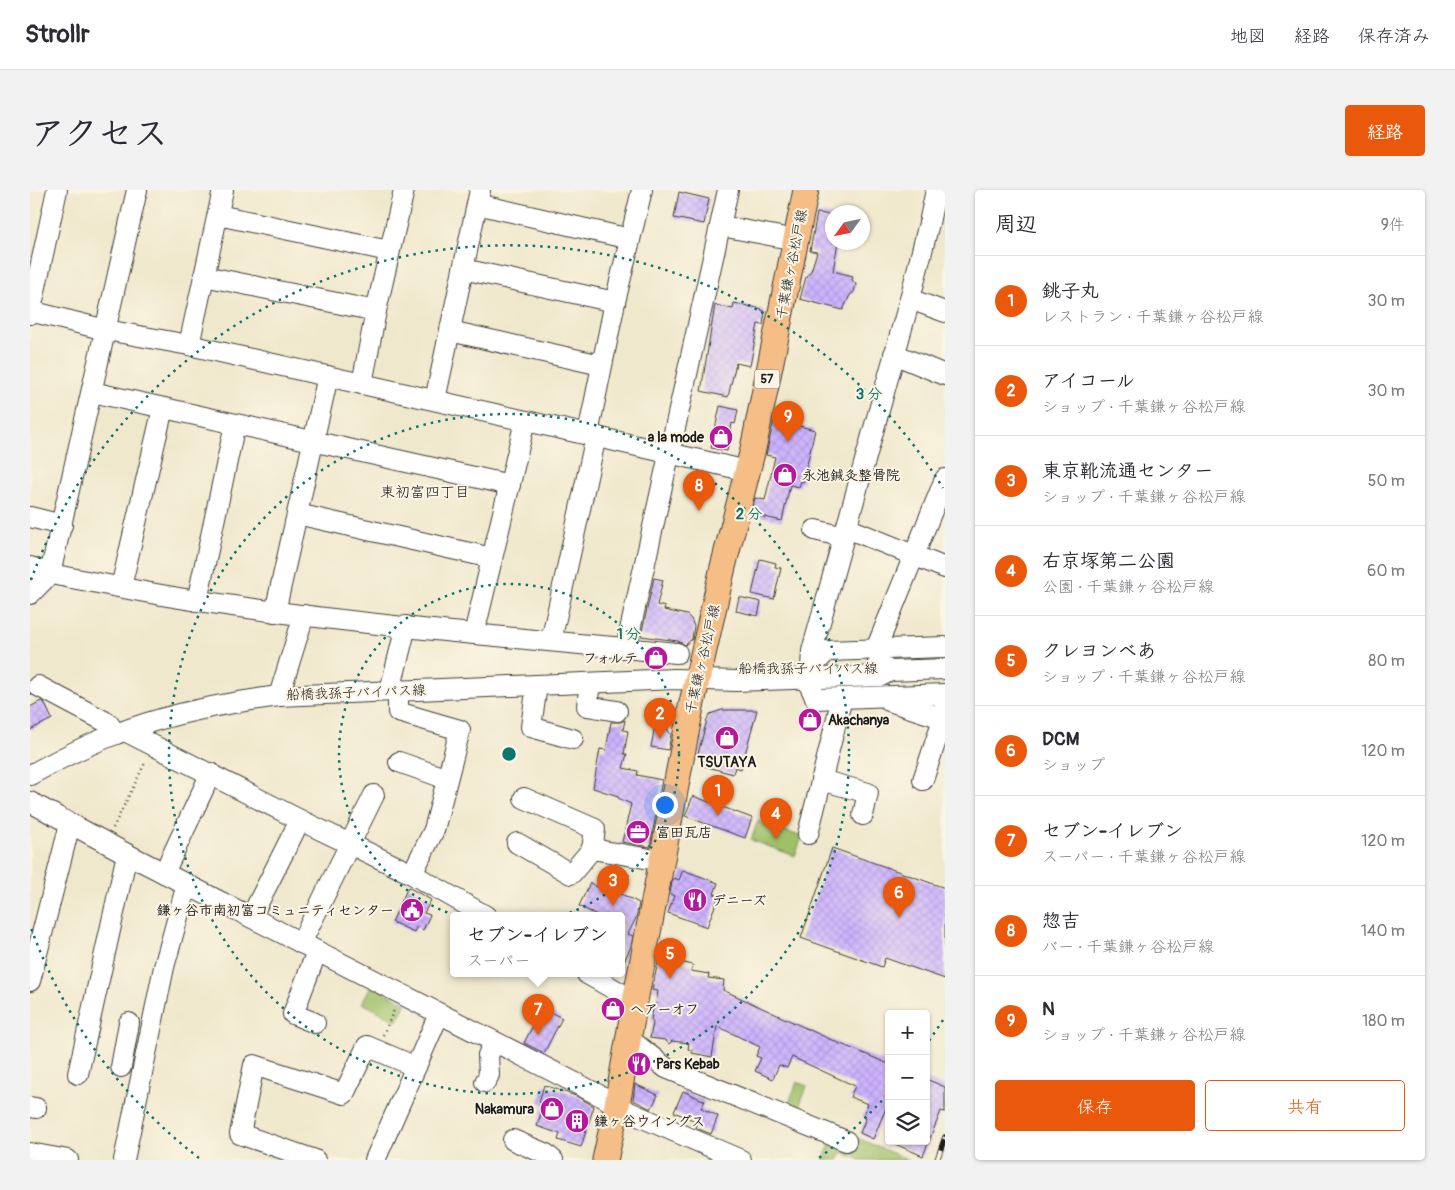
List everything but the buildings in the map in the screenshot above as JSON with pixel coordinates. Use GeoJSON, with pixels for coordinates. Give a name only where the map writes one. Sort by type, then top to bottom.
{"type":"FeatureCollection","features":[{"type":"Feature","properties":{"kind":"main road","name":"千葉鎌ヶ谷松戸線"},"geometry":{"type":"LineString","coordinates":[[605,1160],[697,679],[748,471],[806,190]]}},
{"type":"Feature","properties":{"kind":"street"},"geometry":{"type":"LineString","coordinates":[[57,190],[38,244],[30,312],[106,330],[189,345],[748,471]]}},
{"type":"Feature","properties":{"kind":"street"},"geometry":{"type":"LineString","coordinates":[[30,594],[50,574],[137,190]]}},
{"type":"Feature","properties":{"kind":"street"},"geometry":{"type":"LineString","coordinates":[[189,345],[224,190]]}},
{"type":"Feature","properties":{"kind":"street"},"geometry":{"type":"LineString","coordinates":[[551,641],[592,435],[601,365],[642,190]]}},
{"type":"Feature","properties":{"kind":"street"},"geometry":{"type":"LineString","coordinates":[[626,648],[721,226],[726,190]]}},
{"type":"Feature","properties":{"kind":"street"},"geometry":{"type":"LineString","coordinates":[[936,190],[937,226],[910,299],[894,354],[812,651],[809,673],[816,699],[945,694]]}},
{"type":"Feature","properties":{"kind":"street"},"geometry":{"type":"LineString","coordinates":[[362,384],[401,191]]}},
{"type":"Feature","properties":{"kind":"street"},"geometry":{"type":"LineString","coordinates":[[435,400],[478,197],[630,239]]}},
{"type":"Feature","properties":{"kind":"street"},"geometry":{"type":"LineString","coordinates":[[218,215],[389,250]]}},
{"type":"Feature","properties":{"kind":"street"},"geometry":{"type":"LineString","coordinates":[[721,226],[796,240]]}},
{"type":"Feature","properties":{"kind":"street"},"geometry":{"type":"LineString","coordinates":[[463,269],[615,302]]}},
{"type":"Feature","properties":{"kind":"street"},"geometry":{"type":"LineString","coordinates":[[204,276],[376,312]]}},
{"type":"Feature","properties":{"kind":"street"},"geometry":{"type":"LineString","coordinates":[[910,299],[945,312]]}},
{"type":"Feature","properties":{"kind":"street"},"geometry":{"type":"LineString","coordinates":[[450,330],[601,365]]}},
{"type":"Feature","properties":{"kind":"street"},"geometry":{"type":"LineString","coordinates":[[894,354],[945,375]]}},
{"type":"Feature","properties":{"kind":"street"},"geometry":{"type":"LineString","coordinates":[[275,612],[328,376]]}},
{"type":"Feature","properties":{"kind":"street"},"geometry":{"type":"LineString","coordinates":[[92,392],[510,485]]}},
{"type":"Feature","properties":{"kind":"street"},"geometry":{"type":"LineString","coordinates":[[121,587],[163,408]]}},
{"type":"Feature","properties":{"kind":"street"},"geometry":{"type":"LineString","coordinates":[[474,634],[525,420]]}},
{"type":"Feature","properties":{"kind":"street"},"geometry":{"type":"LineString","coordinates":[[197,601],[235,424]]}},
{"type":"Feature","properties":{"kind":"street"},"geometry":{"type":"LineString","coordinates":[[876,649],[945,479]]}},
{"type":"Feature","properties":{"kind":"street"},"geometry":{"type":"LineString","coordinates":[[297,514],[492,558]]}},
{"type":"Feature","properties":{"kind":"street"},"geometry":{"type":"LineString","coordinates":[[30,517],[62,524]]}},
{"type":"Feature","properties":{"kind":"street"},"geometry":{"type":"LineString","coordinates":[[815,530],[845,532],[914,555],[945,568]]}},
{"type":"Feature","properties":{"kind":"street"},"geometry":{"type":"LineString","coordinates":[[30,567],[50,574],[197,601],[304,616],[677,653]]}},
{"type":"Feature","properties":{"kind":"street"},"geometry":{"type":"LineString","coordinates":[[279,696],[304,616]]}},
{"type":"Feature","properties":{"kind":"street"},"geometry":{"type":"LineString","coordinates":[[406,626],[394,691],[398,712],[460,730],[434,830],[412,874]]}},
{"type":"Feature","properties":{"kind":"street"},"geometry":{"type":"LineString","coordinates":[[809,673],[828,651],[945,647]]}},
{"type":"Feature","properties":{"kind":"street","name":"船橋我孫子バイパス線"},"geometry":{"type":"LineString","coordinates":[[30,775],[121,732],[187,713],[240,701],[279,696],[697,679],[736,681],[881,666],[890,671],[945,669]]}},
{"type":"Feature","properties":{"kind":"street"},"geometry":{"type":"LineString","coordinates":[[590,683],[587,706],[618,712]]}},
{"type":"Feature","properties":{"kind":"street"},"geometry":{"type":"LineString","coordinates":[[537,685],[531,727],[573,739]]}},
{"type":"Feature","properties":{"kind":"street"},"geometry":{"type":"LineString","coordinates":[[38,686],[108,723],[121,732],[154,744],[300,820],[412,874],[479,912]]}},
{"type":"Feature","properties":{"kind":"street"},"geometry":{"type":"LineString","coordinates":[[808,834],[842,698]]}},
{"type":"Feature","properties":{"kind":"street"},"geometry":{"type":"LineString","coordinates":[[878,698],[944,719]]}},
{"type":"Feature","properties":{"kind":"street"},"geometry":{"type":"LineString","coordinates":[[922,780],[944,719],[945,698]]}},
{"type":"Feature","properties":{"kind":"street"},"geometry":{"type":"LineString","coordinates":[[399,762],[447,779]]}},
{"type":"Feature","properties":{"kind":"street"},"geometry":{"type":"LineString","coordinates":[[164,873],[210,774]]}},
{"type":"Feature","properties":{"kind":"street"},"geometry":{"type":"LineString","coordinates":[[821,780],[868,793],[863,815]]}},
{"type":"Feature","properties":{"kind":"street"},"geometry":{"type":"LineString","coordinates":[[315,1023],[293,1014],[309,947],[349,844],[374,795]]}},
{"type":"Feature","properties":{"kind":"street"},"geometry":{"type":"LineString","coordinates":[[518,843],[571,874],[592,849],[595,829],[524,798]]}},
{"type":"Feature","properties":{"kind":"street"},"geometry":{"type":"LineString","coordinates":[[30,802],[127,854],[628,1112],[741,1160]]}},
{"type":"Feature","properties":{"kind":"street"},"geometry":{"type":"LineString","coordinates":[[251,917],[300,820]]}},
{"type":"Feature","properties":{"kind":"street"},"geometry":{"type":"LineString","coordinates":[[30,982],[34,952],[70,824]]}},
{"type":"Feature","properties":{"kind":"street"},"geometry":{"type":"LineString","coordinates":[[592,849],[662,861]]}},
{"type":"Feature","properties":{"kind":"street"},"geometry":{"type":"LineString","coordinates":[[78,1074],[127,854]]}},
{"type":"Feature","properties":{"kind":"street"},"geometry":{"type":"LineString","coordinates":[[124,1160],[164,967],[187,884]]}},
{"type":"Feature","properties":{"kind":"street"},"geometry":{"type":"LineString","coordinates":[[592,977],[635,1001]]}},
{"type":"Feature","properties":{"kind":"street"},"geometry":{"type":"LineString","coordinates":[[375,1160],[439,1014]]}},
{"type":"Feature","properties":{"kind":"street"},"geometry":{"type":"LineString","coordinates":[[121,1068],[129,1023]]}},
{"type":"Feature","properties":{"kind":"street"},"geometry":{"type":"LineString","coordinates":[[628,1038],[666,1068],[846,1141]]}},
{"type":"Feature","properties":{"kind":"street"},"geometry":{"type":"LineString","coordinates":[[485,1082],[489,1075],[488,1055],[494,1042]]}},
{"type":"Feature","properties":{"kind":"street"},"geometry":{"type":"LineString","coordinates":[[125,1043],[148,1047]]}},
{"type":"Feature","properties":{"kind":"street"},"geometry":{"type":"LineString","coordinates":[[315,1160],[240,1134],[254,1065],[344,1094],[367,1046],[416,1067]]}},
{"type":"Feature","properties":{"kind":"street"},"geometry":{"type":"LineString","coordinates":[[513,1140],[546,1154],[553,1160]]}},
{"type":"Feature","properties":{"kind":"street"},"geometry":{"type":"LineString","coordinates":[[30,1153],[64,1160]]}},
{"type":"Feature","properties":{"kind":"path"},"geometry":{"type":"LineString","coordinates":[[106,843],[154,744]]}},
{"type":"Feature","properties":{"kind":"path"},"geometry":{"type":"LineString","coordinates":[[376,1050],[395,1007],[396,992]]}},
{"type":"Feature","properties":{"kind":"green space"},"geometry":{"type":"Polygon","coordinates":[[[758,821],[802,837],[795,856],[751,840],[758,821]]]}},
{"type":"Feature","properties":{"kind":"green space"},"geometry":{"type":"Polygon","coordinates":[[[371,985],[406,1003],[397,1021],[362,1003],[371,985]]]}},
{"type":"Feature","properties":{"kind":"green space"},"geometry":{"type":"Polygon","coordinates":[[[797,1082],[807,1086],[795,1117],[785,1113],[797,1082]]]}},
{"type":"Feature","properties":{"kind":"green space"},"geometry":{"type":"Polygon","coordinates":[[[850,1135],[909,1160],[860,1160],[842,1152],[838,1160],[823,1160],[830,1145],[843,1150],[850,1135]]]}},
{"type":"Feature","properties":{"kind":"railway"},"geometry":{"type":"LineString","coordinates":[[937,1160],[945,1137]]}},
{"type":"Feature","properties":{"kind":"place","name":"a la mode"},"geometry":{"type":"Point","coordinates":[721,437]}},
{"type":"Feature","properties":{"kind":"place","name":"N"},"geometry":{"type":"Point","coordinates":[788,442]}},
{"type":"Feature","properties":{"kind":"place","name":"永池鍼灸整骨院"},"geometry":{"type":"Point","coordinates":[785,475]}},
{"type":"Feature","properties":{"kind":"place","name":"惣吉"},"geometry":{"type":"Point","coordinates":[699,511]}},
{"type":"Feature","properties":{"kind":"place","name":"フォルテ"},"geometry":{"type":"Point","coordinates":[656,658]}},
{"type":"Feature","properties":{"kind":"place","name":"Akachanya"},"geometry":{"type":"Point","coordinates":[810,720]}},
{"type":"Feature","properties":{"kind":"place","name":"TSUTAYA"},"geometry":{"type":"Point","coordinates":[727,738]}},
{"type":"Feature","properties":{"kind":"place","name":"アイコール"},"geometry":{"type":"Point","coordinates":[660,739]}},
{"type":"Feature","properties":{"kind":"place","name":"銚子丸"},"geometry":{"type":"Point","coordinates":[718,816]}},
{"type":"Feature","properties":{"kind":"place","name":"富田瓦店"},"geometry":{"type":"Point","coordinates":[638,832]}},
{"type":"Feature","properties":{"kind":"place","name":"右京塚第二公園"},"geometry":{"type":"Point","coordinates":[776,839]}},
{"type":"Feature","properties":{"kind":"place","name":"デニーズ"},"geometry":{"type":"Point","coordinates":[695,900]}},
{"type":"Feature","properties":{"kind":"place","name":"東京靴流通センター"},"geometry":{"type":"Point","coordinates":[613,906]}},
{"type":"Feature","properties":{"kind":"place","name":"鎌ヶ谷市南初富コミュニティセンター"},"geometry":{"type":"Point","coordinates":[412,910]}},
{"type":"Feature","properties":{"kind":"place","name":"DCM"},"geometry":{"type":"Point","coordinates":[899,918]}},
{"type":"Feature","properties":{"kind":"place","name":"クレヨンべあ"},"geometry":{"type":"Point","coordinates":[670,979]}},
{"type":"Feature","properties":{"kind":"place","name":"ヘアーオフ"},"geometry":{"type":"Point","coordinates":[613,1009]}},
{"type":"Feature","properties":{"kind":"place","name":"セブン-イレブン"},"geometry":{"type":"Point","coordinates":[538,1035]}},
{"type":"Feature","properties":{"kind":"place","name":"Pars Kebab"},"geometry":{"type":"Point","coordinates":[639,1064]}},
{"type":"Feature","properties":{"kind":"place","name":"Nakamura"},"geometry":{"type":"Point","coordinates":[552,1109]}},
{"type":"Feature","properties":{"kind":"place","name":"鎌ヶ谷ウイングス"},"geometry":{"type":"Point","coordinates":[577,1121]}},
{"type":"Feature","properties":{"kind":"district","name":"東初富四丁目"},"geometry":{"type":"Point","coordinates":[425,492]}}]}
